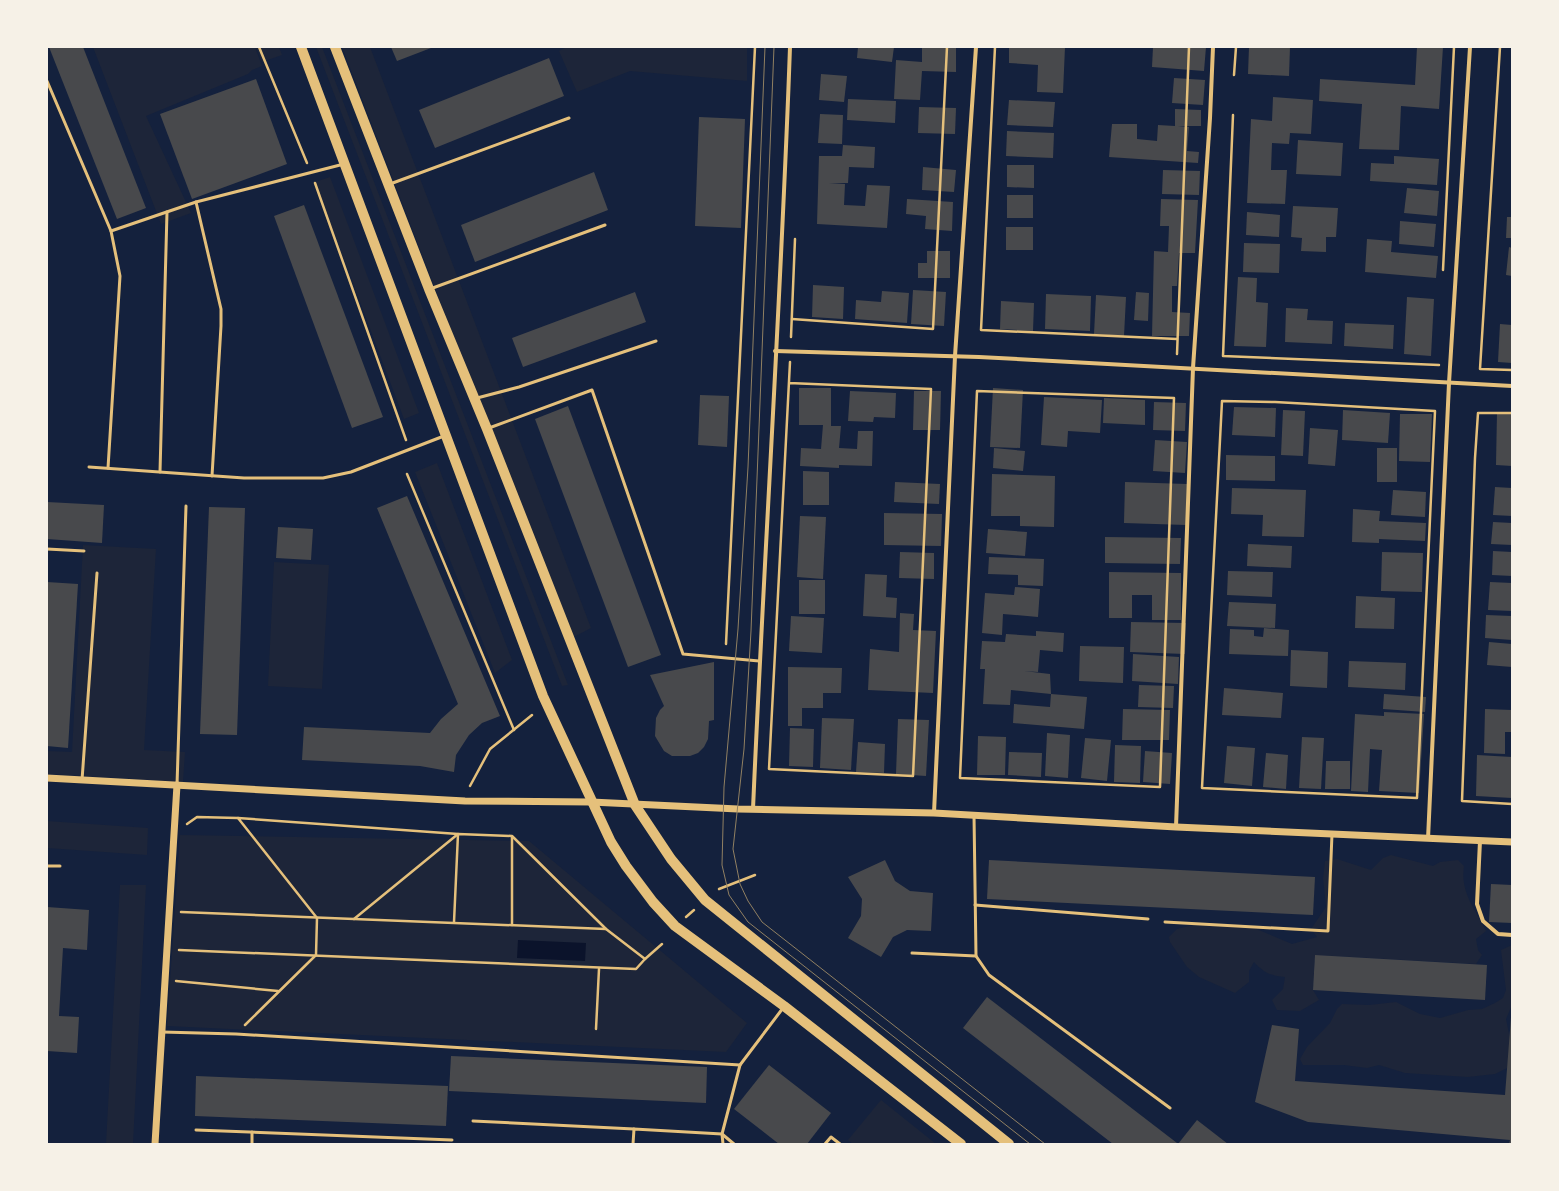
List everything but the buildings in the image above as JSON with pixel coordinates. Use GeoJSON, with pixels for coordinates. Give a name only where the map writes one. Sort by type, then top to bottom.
{"type":"FeatureCollection","features":[{"type":"Feature","properties":{"kind":"main road"},"geometry":{"type":"LineString","coordinates":[[301,47],[447,435],[543,696],[591,802],[611,842],[626,866],[653,902],[675,926],[784,1006],[961,1144]]}},
{"type":"Feature","properties":{"kind":"main road"},"geometry":{"type":"LineString","coordinates":[[335,47],[635,805],[671,859],[705,900],[1009,1144]]}},
{"type":"Feature","properties":{"kind":"street"},"geometry":{"type":"LineString","coordinates":[[753,809],[759,661],[783,235],[790,47]]}},
{"type":"Feature","properties":{"kind":"street"},"geometry":{"type":"LineString","coordinates":[[934,813],[955,356],[976,47]]}},
{"type":"Feature","properties":{"kind":"street"},"geometry":{"type":"LineString","coordinates":[[1176,827],[1193,368],[1210,118],[1213,47]]}},
{"type":"Feature","properties":{"kind":"street"},"geometry":{"type":"LineString","coordinates":[[1428,839],[1449,383],[1470,47]]}},
{"type":"Feature","properties":{"kind":"street"},"geometry":{"type":"LineString","coordinates":[[776,351],[955,356],[1512,386]]}},
{"type":"Feature","properties":{"kind":"street"},"geometry":{"type":"LineString","coordinates":[[47,778],[465,802],[591,802],[753,809],[934,813],[1176,827],[1512,842]]}},
{"type":"Feature","properties":{"kind":"street"},"geometry":{"type":"LineString","coordinates":[[156,1144],[177,785]]}},
{"type":"Feature","properties":{"kind":"street"},"geometry":{"type":"LineString","coordinates":[[1480,841],[1477,904],[1483,921],[1498,934],[1512,935]]}},
{"type":"Feature","properties":{"kind":"lane"},"geometry":{"type":"LineString","coordinates":[[47,81],[111,231],[120,276],[108,468]]}},
{"type":"Feature","properties":{"kind":"lane"},"geometry":{"type":"LineString","coordinates":[[388,184],[569,118]]}},
{"type":"Feature","properties":{"kind":"lane"},"geometry":{"type":"LineString","coordinates":[[111,231],[196,202],[312,174],[345,164]]}},
{"type":"Feature","properties":{"kind":"lane"},"geometry":{"type":"LineString","coordinates":[[196,202],[221,309],[212,476]]}},
{"type":"Feature","properties":{"kind":"lane"},"geometry":{"type":"LineString","coordinates":[[160,472],[167,212]]}},
{"type":"Feature","properties":{"kind":"lane"},"geometry":{"type":"LineString","coordinates":[[430,289],[605,225]]}},
{"type":"Feature","properties":{"kind":"lane"},"geometry":{"type":"LineString","coordinates":[[474,399],[518,387],[656,341]]}},
{"type":"Feature","properties":{"kind":"lane"},"geometry":{"type":"LineString","coordinates":[[487,429],[592,390],[683,654],[759,661]]}},
{"type":"Feature","properties":{"kind":"lane"},"geometry":{"type":"LineString","coordinates":[[89,467],[244,478],[323,478],[351,472],[447,435]]}},
{"type":"Feature","properties":{"kind":"lane"},"geometry":{"type":"LineString","coordinates":[[177,785],[186,506]]}},
{"type":"Feature","properties":{"kind":"lane"},"geometry":{"type":"LineString","coordinates":[[47,549],[84,551]]}},
{"type":"Feature","properties":{"kind":"lane"},"geometry":{"type":"LineString","coordinates":[[82,780],[97,573]]}},
{"type":"Feature","properties":{"kind":"lane"},"geometry":{"type":"LineString","coordinates":[[974,815],[976,956],[989,975],[1170,1108]]}},
{"type":"Feature","properties":{"kind":"lane"},"geometry":{"type":"LineString","coordinates":[[1165,922],[1328,931],[1332,834]]}},
{"type":"Feature","properties":{"kind":"lane"},"geometry":{"type":"LineString","coordinates":[[47,866],[60,866]]}},
{"type":"Feature","properties":{"kind":"lane"},"geometry":{"type":"LineString","coordinates":[[975,905],[1148,919]]}},
{"type":"Feature","properties":{"kind":"lane"},"geometry":{"type":"LineString","coordinates":[[912,953],[976,956]]}},
{"type":"Feature","properties":{"kind":"lane"},"geometry":{"type":"LineString","coordinates":[[723,1144],[722,1134],[740,1065],[784,1006]]}},
{"type":"Feature","properties":{"kind":"lane"},"geometry":{"type":"LineString","coordinates":[[162,1032],[236,1034],[740,1065]]}},
{"type":"Feature","properties":{"kind":"lane"},"geometry":{"type":"LineString","coordinates":[[473,1121],[722,1134],[734,1144]]}},
{"type":"Feature","properties":{"kind":"lane"},"geometry":{"type":"LineString","coordinates":[[633,1144],[634,1129]]}},
{"type":"Feature","properties":{"kind":"lane"},"geometry":{"type":"LineString","coordinates":[[196,1130],[452,1140]]}},
{"type":"Feature","properties":{"kind":"lane"},"geometry":{"type":"LineString","coordinates":[[252,1132],[252,1144]]}},
{"type":"Feature","properties":{"kind":"lane"},"geometry":{"type":"LineString","coordinates":[[825,1144],[831,1137],[840,1144]]}},
{"type":"Feature","properties":{"kind":"path"},"geometry":{"type":"LineString","coordinates":[[259,47],[312,174],[410,450]]}},
{"type":"Feature","properties":{"kind":"path"},"geometry":{"type":"LineString","coordinates":[[726,644],[755,47]]}},
{"type":"Feature","properties":{"kind":"path"},"geometry":{"type":"LineString","coordinates":[[792,319],[933,329],[947,47]]}},
{"type":"Feature","properties":{"kind":"path"},"geometry":{"type":"LineString","coordinates":[[995,47],[981,330],[1177,339]]}},
{"type":"Feature","properties":{"kind":"path"},"geometry":{"type":"LineString","coordinates":[[1177,354],[1189,47]]}},
{"type":"Feature","properties":{"kind":"path"},"geometry":{"type":"LineString","coordinates":[[1234,75],[1236,47]]}},
{"type":"Feature","properties":{"kind":"path"},"geometry":{"type":"LineString","coordinates":[[1443,278],[1454,47]]}},
{"type":"Feature","properties":{"kind":"path"},"geometry":{"type":"LineString","coordinates":[[1500,47],[1480,369],[1512,370]]}},
{"type":"Feature","properties":{"kind":"path"},"geometry":{"type":"LineString","coordinates":[[1233,115],[1223,356],[1438,366],[1439,358]]}},
{"type":"Feature","properties":{"kind":"path"},"geometry":{"type":"LineString","coordinates":[[789,383],[931,389],[913,776],[769,769],[790,362]]}},
{"type":"Feature","properties":{"kind":"path"},"geometry":{"type":"LineString","coordinates":[[977,391],[1174,398],[1160,787],[960,778],[977,391]]}},
{"type":"Feature","properties":{"kind":"path"},"geometry":{"type":"LineString","coordinates":[[1417,798],[1202,788],[1222,401],[1275,402],[1435,411]]}},
{"type":"Feature","properties":{"kind":"path"},"geometry":{"type":"LineString","coordinates":[[1512,413],[1478,413],[1462,801],[1512,804]]}},
{"type":"Feature","properties":{"kind":"path"},"geometry":{"type":"LineString","coordinates":[[407,474],[514,730]]}},
{"type":"Feature","properties":{"kind":"path"},"geometry":{"type":"LineString","coordinates":[[470,786],[490,748],[532,715]]}},
{"type":"Feature","properties":{"kind":"path"},"geometry":{"type":"LineString","coordinates":[[182,826],[197,817],[238,818],[458,834],[512,836],[606,929],[645,959]]}},
{"type":"Feature","properties":{"kind":"path"},"geometry":{"type":"LineString","coordinates":[[236,1034],[316,955],[317,918],[238,818]]}},
{"type":"Feature","properties":{"kind":"path"},"geometry":{"type":"LineString","coordinates":[[353,920],[458,834]]}},
{"type":"Feature","properties":{"kind":"path"},"geometry":{"type":"LineString","coordinates":[[454,922],[458,834]]}},
{"type":"Feature","properties":{"kind":"path"},"geometry":{"type":"LineString","coordinates":[[512,836],[512,925]]}},
{"type":"Feature","properties":{"kind":"path"},"geometry":{"type":"LineString","coordinates":[[719,889],[755,875]]}},
{"type":"Feature","properties":{"kind":"path"},"geometry":{"type":"LineString","coordinates":[[685,918],[694,910]]}},
{"type":"Feature","properties":{"kind":"path"},"geometry":{"type":"LineString","coordinates":[[177,912],[606,929]]}},
{"type":"Feature","properties":{"kind":"path"},"geometry":{"type":"LineString","coordinates":[[174,949],[599,969],[636,969],[662,944]]}},
{"type":"Feature","properties":{"kind":"path"},"geometry":{"type":"LineString","coordinates":[[596,1029],[599,969]]}},
{"type":"Feature","properties":{"kind":"path"},"geometry":{"type":"LineString","coordinates":[[173,981],[278,991]]}},
{"type":"Feature","properties":{"kind":"shaded area"},"geometry":{"type":"Polygon","coordinates":[[[93,47],[255,47],[262,66],[252,70],[248,74],[146,116],[191,213],[161,224],[93,47]]]}},
{"type":"Feature","properties":{"kind":"shaded area"},"geometry":{"type":"Polygon","coordinates":[[[256,47],[279,47],[282,55],[262,62],[256,47]]]}},
{"type":"Feature","properties":{"kind":"shaded area"},"geometry":{"type":"Polygon","coordinates":[[[316,47],[322,47],[568,685],[562,686],[316,47]]]}},
{"type":"Feature","properties":{"kind":"shaded area"},"geometry":{"type":"Polygon","coordinates":[[[342,47],[370,47],[591,628],[570,639],[342,47]]]}},
{"type":"Feature","properties":{"kind":"shaded area"},"geometry":{"type":"Polygon","coordinates":[[[567,47],[747,47],[747,81],[630,71],[577,92],[559,51],[567,47]]]}},
{"type":"Feature","properties":{"kind":"shaded area"},"geometry":{"type":"Polygon","coordinates":[[[330,177],[419,413],[404,419],[315,182],[330,177]]]}},
{"type":"Feature","properties":{"kind":"shaded area"},"geometry":{"type":"Polygon","coordinates":[[[437,463],[512,660],[495,673],[415,472],[437,463]]]}},
{"type":"Feature","properties":{"kind":"shaded area"},"geometry":{"type":"Polygon","coordinates":[[[83,545],[156,549],[144,750],[185,752],[183,782],[47,774],[47,751],[72,752],[83,545]]]}},
{"type":"Feature","properties":{"kind":"shaded area"},"geometry":{"type":"Polygon","coordinates":[[[274,562],[329,565],[322,689],[268,686],[274,562]]]}},
{"type":"Feature","properties":{"kind":"shaded area"},"geometry":{"type":"Polygon","coordinates":[[[47,821],[148,828],[147,855],[47,848],[47,821]]]}},
{"type":"Feature","properties":{"kind":"shaded area"},"geometry":{"type":"Polygon","coordinates":[[[180,835],[529,841],[747,1023],[726,1052],[167,1026],[180,835]]]}},
{"type":"Feature","properties":{"kind":"shaded area"},"geometry":{"type":"Polygon","coordinates":[[[1391,855],[1433,866],[1440,862],[1458,860],[1464,866],[1463,876],[1466,892],[1486,931],[1476,939],[1478,950],[1482,955],[1476,964],[1315,955],[1313,990],[1319,1000],[1300,1011],[1277,1010],[1272,1000],[1283,989],[1285,977],[1268,973],[1254,962],[1249,971],[1249,982],[1235,993],[1199,977],[1187,967],[1170,942],[1169,937],[1177,929],[1193,925],[1214,924],[1240,928],[1254,928],[1292,944],[1317,937],[1311,929],[1326,907],[1323,878],[1325,861],[1337,859],[1371,870],[1383,858],[1391,855]]]}},
{"type":"Feature","properties":{"kind":"shaded area"},"geometry":{"type":"Polygon","coordinates":[[[120,885],[146,885],[133,1144],[106,1144],[120,885]]]}},
{"type":"Feature","properties":{"kind":"shaded area"},"geometry":{"type":"Polygon","coordinates":[[[518,940],[586,943],[585,961],[517,958],[518,940]]]}},
{"type":"Feature","properties":{"kind":"shaded area"},"geometry":{"type":"Polygon","coordinates":[[[1512,945],[1512,1005],[1506,1019],[1512,1049],[1507,1068],[1495,1074],[1468,1077],[1405,1073],[1379,1065],[1367,1068],[1344,1065],[1303,1065],[1300,1059],[1307,1047],[1330,1023],[1337,1009],[1342,1004],[1369,1005],[1396,1002],[1420,1014],[1440,1018],[1468,1010],[1482,1009],[1495,1003],[1503,998],[1506,990],[1501,950],[1512,945]]]}},
{"type":"Feature","properties":{"kind":"shaded area"},"geometry":{"type":"Polygon","coordinates":[[[881,1100],[936,1144],[853,1144],[848,1140],[881,1100]]]}},
{"type":"Feature","properties":{"kind":"tram line"},"geometry":{"type":"LineString","coordinates":[[765,47],[748,467],[738,629],[724,787],[722,865],[729,895],[748,922],[1030,1144]]}},
{"type":"Feature","properties":{"kind":"tram line"},"geometry":{"type":"LineString","coordinates":[[774,47],[751,631],[744,749],[733,849],[740,884],[748,901],[762,922],[1045,1144]]}}]}
